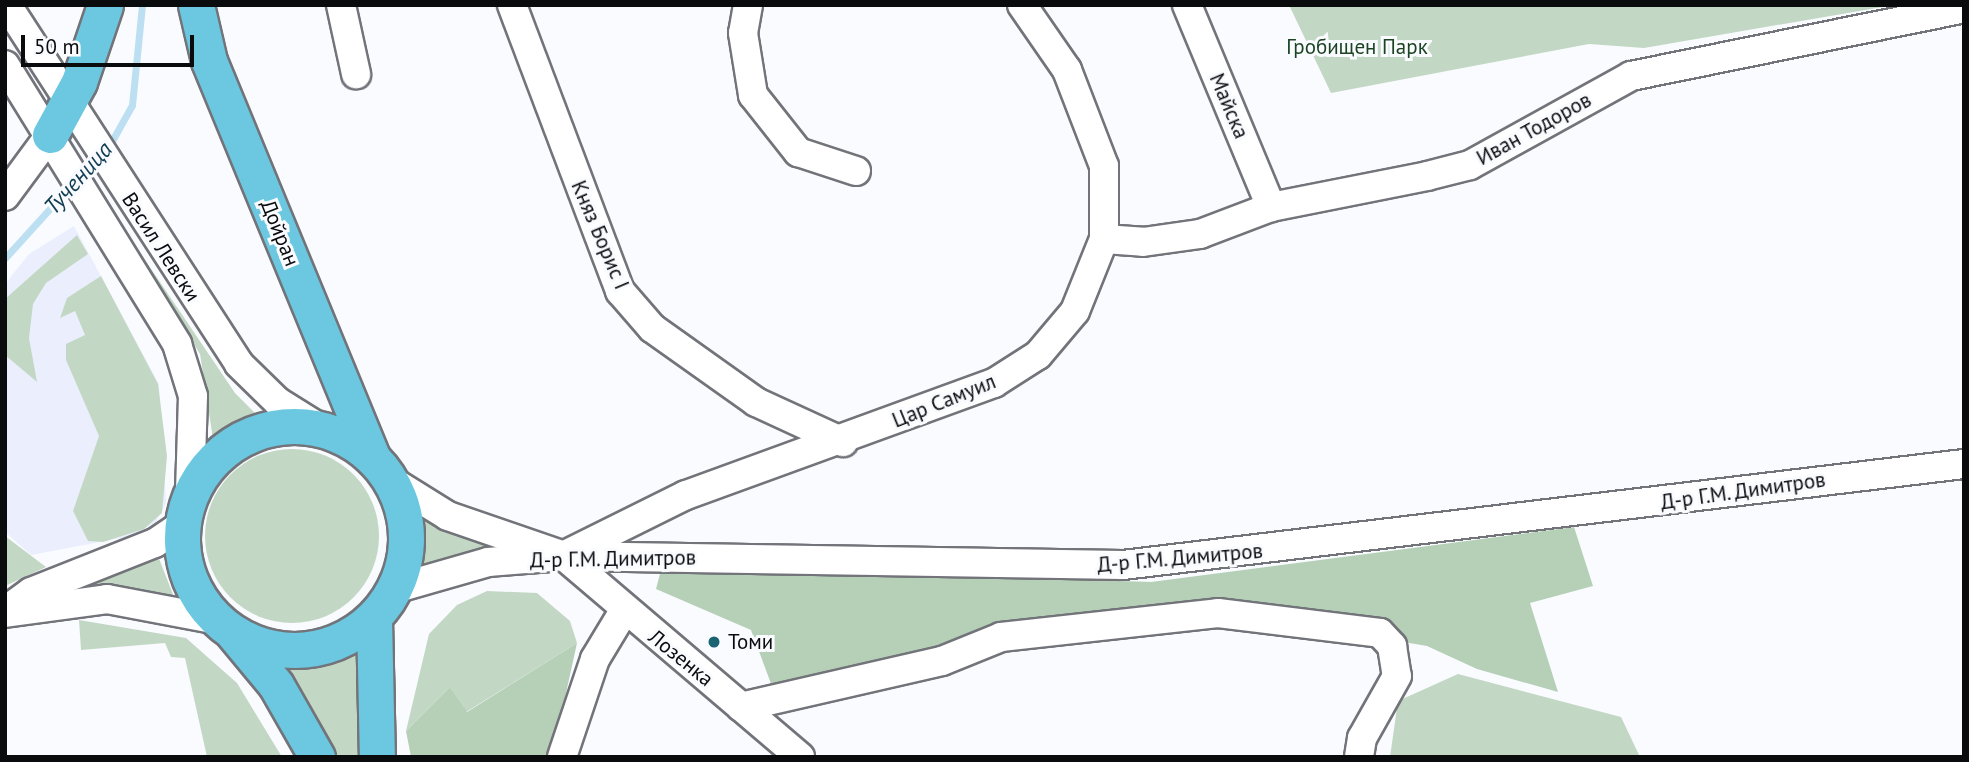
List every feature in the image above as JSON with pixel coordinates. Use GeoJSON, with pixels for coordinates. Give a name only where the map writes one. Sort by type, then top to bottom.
{"type":"FeatureCollection","features":[{"type":"Feature","properties":{"kind":"main road"},"geometry":{"type":"LineString","coordinates":[[50,135],[69,103],[105,5]]}},
{"type":"Feature","properties":{"kind":"main road","name":"Дойран"},"geometry":{"type":"LineString","coordinates":[[196,5],[209,61],[382,469]]}},
{"type":"Feature","properties":{"kind":"main road"},"geometry":{"type":"LineString","coordinates":[[224,625],[289,650],[339,640],[374,618],[394,589],[407,534],[382,469],[320,428],[289,425],[248,436],[206,466],[186,510],[183,560],[196,593],[276,685],[317,757]]}},
{"type":"Feature","properties":{"kind":"main road"},"geometry":{"type":"LineString","coordinates":[[374,618],[377,757]]}},
{"type":"Feature","properties":{"kind":"street","name":"Васил Левски"},"geometry":{"type":"LineString","coordinates":[[7,5],[239,365],[278,402],[320,428]]}},
{"type":"Feature","properties":{"kind":"street"},"geometry":{"type":"LineString","coordinates":[[341,5],[356,74]]}},
{"type":"Feature","properties":{"kind":"street","name":"Княз Борис I"},"geometry":{"type":"LineString","coordinates":[[512,5],[620,291],[652,328],[756,402],[843,442]]}},
{"type":"Feature","properties":{"kind":"street"},"geometry":{"type":"LineString","coordinates":[[748,5],[743,33],[753,95],[798,152],[856,171]]}},
{"type":"Feature","properties":{"kind":"street","name":"Цар Самуил"},"geometry":{"type":"LineString","coordinates":[[564,556],[686,495],[843,442],[994,383],[1038,355],[1075,311],[1104,239],[1104,166],[1090,123],[1066,70],[1021,5]]}},
{"type":"Feature","properties":{"kind":"street","name":"Майска"},"geometry":{"type":"LineString","coordinates":[[1187,5],[1271,207]]}},
{"type":"Feature","properties":{"kind":"street","name":"Иван Тодоров"},"geometry":{"type":"LineString","coordinates":[[1104,239],[1143,242],[1189,236],[1271,207],[1470,165],[1630,76],[1964,8]]}},
{"type":"Feature","properties":{"kind":"street","name":"Васил Левски"},"geometry":{"type":"LineString","coordinates":[[5,65],[105,220],[186,371],[195,422],[186,510]]}},
{"type":"Feature","properties":{"kind":"street"},"geometry":{"type":"LineString","coordinates":[[5,196],[50,135]]}},
{"type":"Feature","properties":{"kind":"street","name":"Д-р Г.М. Димитров"},"geometry":{"type":"LineString","coordinates":[[394,589],[488,562],[564,556],[1123,565],[1964,464]]}},
{"type":"Feature","properties":{"kind":"street"},"geometry":{"type":"LineString","coordinates":[[382,469],[448,516],[564,556]]}},
{"type":"Feature","properties":{"kind":"street"},"geometry":{"type":"LineString","coordinates":[[5,612],[31,592],[155,543],[186,510]]}},
{"type":"Feature","properties":{"kind":"street","name":"Лозенка"},"geometry":{"type":"LineString","coordinates":[[564,556],[624,611],[800,757]]}},
{"type":"Feature","properties":{"kind":"street"},"geometry":{"type":"LineString","coordinates":[[5,612],[107,599],[224,625]]}},
{"type":"Feature","properties":{"kind":"street"},"geometry":{"type":"LineString","coordinates":[[562,757],[595,659],[624,611]]}},
{"type":"Feature","properties":{"kind":"street"},"geometry":{"type":"LineString","coordinates":[[741,707],[942,661],[1001,637],[1218,613],[1380,633],[1392,646],[1397,676],[1362,738],[1359,757]]}},
{"type":"Feature","properties":{"kind":"shaded area"},"geometry":{"type":"Polygon","coordinates":[[[74,226],[159,384],[166,503],[156,522],[132,536],[31,555],[5,532],[5,284],[29,254],[74,226]]]}},
{"type":"Feature","properties":{"kind":"green space","name":"Гробищен Парк"},"geometry":{"type":"Polygon","coordinates":[[[1289,5],[1894,5],[1644,48],[1589,44],[1331,93],[1289,5]]]}},
{"type":"Feature","properties":{"kind":"green space"},"geometry":{"type":"Polygon","coordinates":[[[93,183],[235,393],[258,416],[213,439],[200,354],[93,183]]]}},
{"type":"Feature","properties":{"kind":"green space"},"geometry":{"type":"Polygon","coordinates":[[[77,235],[88,254],[46,283],[33,304],[29,338],[37,382],[5,355],[5,299],[77,235]]]}},
{"type":"Feature","properties":{"kind":"green space"},"geometry":{"type":"Polygon","coordinates":[[[101,276],[158,384],[167,456],[162,513],[144,529],[103,542],[88,541],[73,511],[99,436],[66,360],[66,344],[85,335],[75,311],[60,318],[67,298],[101,276]]]}},
{"type":"Feature","properties":{"kind":"green space"},"geometry":{"type":"Polygon","coordinates":[[[292,449],[325,456],[353,475],[372,503],[379,536],[372,569],[353,597],[325,616],[292,623],[259,616],[231,597],[212,569],[205,536],[212,503],[231,475],[259,456],[292,449]]]}},
{"type":"Feature","properties":{"kind":"green space"},"geometry":{"type":"Polygon","coordinates":[[[422,505],[505,547],[418,570],[422,505]]]}},
{"type":"Feature","properties":{"kind":"green space"},"geometry":{"type":"Polygon","coordinates":[[[1574,527],[1593,586],[1530,603],[1558,692],[1477,669],[1427,646],[1193,606],[773,689],[751,630],[656,589],[662,566],[1151,582],[1574,527]]]}},
{"type":"Feature","properties":{"kind":"green space"},"geometry":{"type":"Polygon","coordinates":[[[5,536],[46,567],[5,586],[5,536]]]}},
{"type":"Feature","properties":{"kind":"green space"},"geometry":{"type":"Polygon","coordinates":[[[158,556],[174,597],[77,585],[158,556]]]}},
{"type":"Feature","properties":{"kind":"green space"},"geometry":{"type":"Polygon","coordinates":[[[487,591],[537,593],[570,621],[577,643],[466,712],[450,687],[406,731],[429,634],[457,605],[487,591]]]}},
{"type":"Feature","properties":{"kind":"green space"},"geometry":{"type":"Polygon","coordinates":[[[79,620],[186,638],[237,683],[282,757],[207,757],[185,658],[171,657],[165,643],[81,650],[79,620]]]}},
{"type":"Feature","properties":{"kind":"green space"},"geometry":{"type":"Polygon","coordinates":[[[369,642],[369,757],[331,757],[279,665],[324,661],[369,642]]]}},
{"type":"Feature","properties":{"kind":"green space"},"geometry":{"type":"Polygon","coordinates":[[[577,643],[552,757],[411,757],[406,731],[450,687],[467,712],[577,643]]]}},
{"type":"Feature","properties":{"kind":"green space"},"geometry":{"type":"Polygon","coordinates":[[[1458,674],[1621,717],[1640,757],[1390,757],[1398,701],[1458,674]]]}},
{"type":"Feature","properties":{"kind":"waterway","name":"Тученица"},"geometry":{"type":"LineString","coordinates":[[108,148],[132,105],[142,5]]}},
{"type":"Feature","properties":{"kind":"waterway","name":"Тученица"},"geometry":{"type":"LineString","coordinates":[[81,175],[100,157]]}},
{"type":"Feature","properties":{"kind":"waterway","name":"Тученица"},"geometry":{"type":"LineString","coordinates":[[5,258],[72,184]]}},
{"type":"Feature","properties":{"kind":"place","name":"Томи"},"geometry":{"type":"Point","coordinates":[714,642]}}]}
